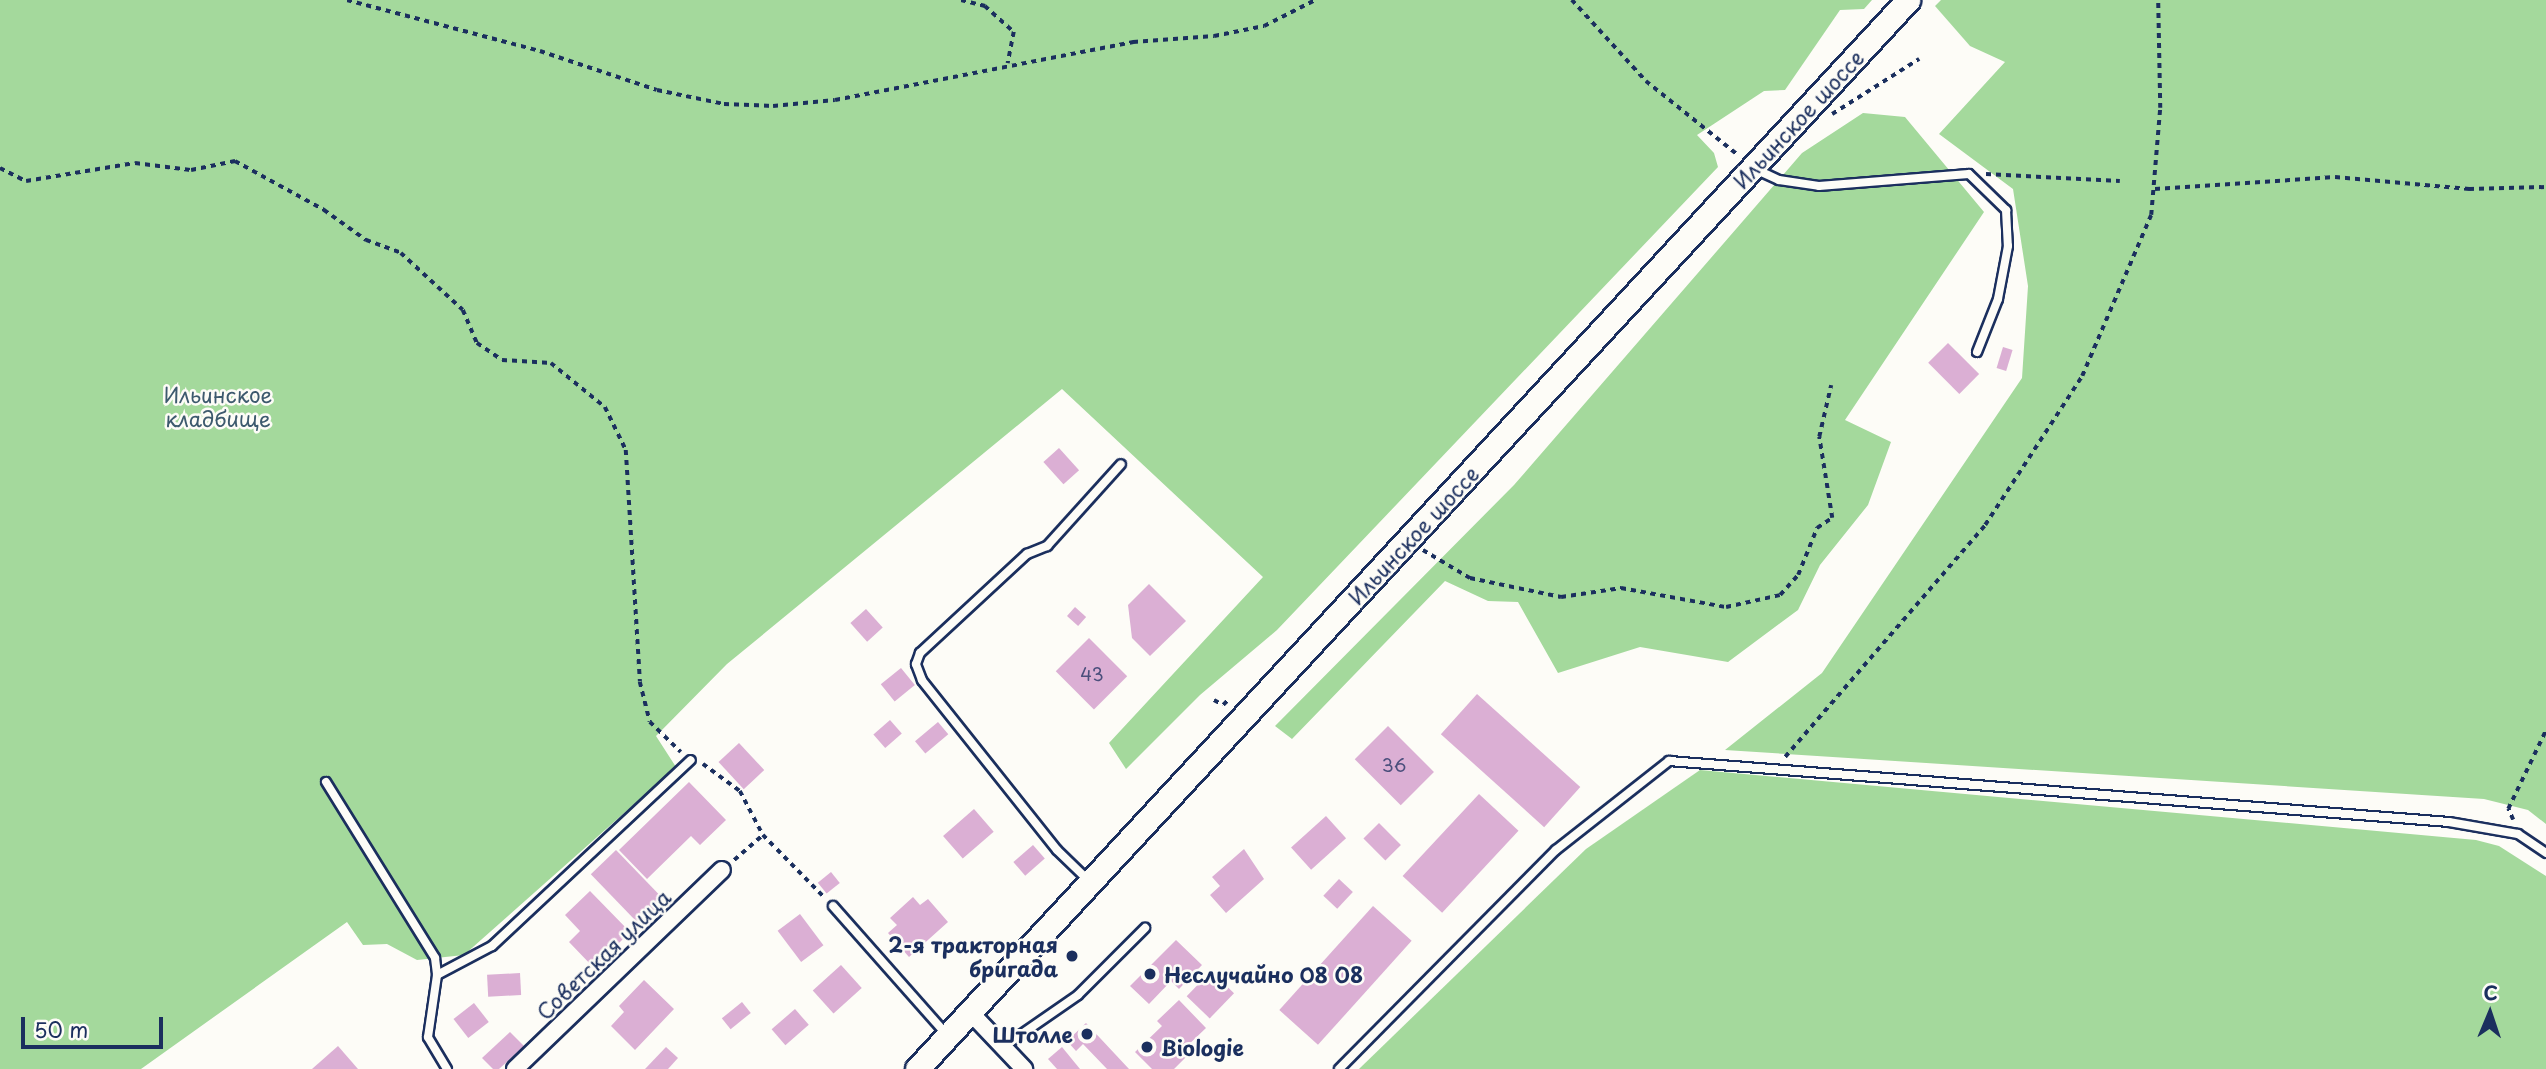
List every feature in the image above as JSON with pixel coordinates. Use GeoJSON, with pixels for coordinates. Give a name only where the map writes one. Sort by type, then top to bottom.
{"type":"FeatureCollection","features":[{"type":"Feature","properties":{"kind":"main road","name":"Ильинское шоссе"},"geometry":{"type":"LineString","coordinates":[[917,1069],[1908,0]]}},
{"type":"Feature","properties":{"kind":"street","name":"Советская улица"},"geometry":{"type":"LineString","coordinates":[[515,1069],[722,870]]}},
{"type":"Feature","properties":{"kind":"street"},"geometry":{"type":"LineString","coordinates":[[970,1012],[1024,1069]]}},
{"type":"Feature","properties":{"kind":"lane"},"geometry":{"type":"LineString","coordinates":[[1754,168],[1779,180],[1819,186],[1969,174],[2006,210],[2008,234],[1998,299],[1978,352]]}},
{"type":"Feature","properties":{"kind":"lane"},"geometry":{"type":"LineString","coordinates":[[1090,883],[1049,839],[922,680],[916,664],[920,653],[1027,554],[1047,546],[1121,464]]}},
{"type":"Feature","properties":{"kind":"lane"},"geometry":{"type":"LineString","coordinates":[[437,975],[492,946],[691,760]]}},
{"type":"Feature","properties":{"kind":"lane"},"geometry":{"type":"LineString","coordinates":[[1339,1069],[1556,850],[1669,761],[1777,767],[2449,822],[2518,834],[2546,853]]}},
{"type":"Feature","properties":{"kind":"lane"},"geometry":{"type":"LineString","coordinates":[[326,782],[435,958],[437,975],[428,1038],[447,1069]]}},
{"type":"Feature","properties":{"kind":"lane"},"geometry":{"type":"LineString","coordinates":[[833,906],[948,1035]]}},
{"type":"Feature","properties":{"kind":"lane"},"geometry":{"type":"LineString","coordinates":[[1003,1047],[1078,995],[1145,928]]}},
{"type":"Feature","properties":{"kind":"path"},"geometry":{"type":"LineString","coordinates":[[347,0],[541,51],[657,90],[724,104],[773,106],[835,100],[1008,64],[1265,26],[1315,0]]}},
{"type":"Feature","properties":{"kind":"path"},"geometry":{"type":"LineString","coordinates":[[961,0],[985,6],[1014,32],[1008,64]]}},
{"type":"Feature","properties":{"kind":"path"},"geometry":{"type":"LineString","coordinates":[[1572,0],[1646,81],[1754,168]]}},
{"type":"Feature","properties":{"kind":"path"},"geometry":{"type":"LineString","coordinates":[[1777,767],[1985,525],[2042,443],[2082,376],[2151,215],[2155,189],[2158,0]]}},
{"type":"Feature","properties":{"kind":"path"},"geometry":{"type":"LineString","coordinates":[[1798,119],[1826,118],[1919,59]]}},
{"type":"Feature","properties":{"kind":"path"},"geometry":{"type":"LineString","coordinates":[[0,168],[26,181],[135,163],[191,170],[235,161],[324,210],[366,240],[401,253],[463,310],[477,343],[502,360],[551,363],[605,407],[626,450],[637,577],[640,682],[650,722],[691,760],[706,765],[740,791],[763,835],[833,906]]}},
{"type":"Feature","properties":{"kind":"path"},"geometry":{"type":"LineString","coordinates":[[1969,174],[2038,173],[2120,181]]}},
{"type":"Feature","properties":{"kind":"path"},"geometry":{"type":"LineString","coordinates":[[2155,189],[2335,177],[2469,190],[2546,187]]}},
{"type":"Feature","properties":{"kind":"path"},"geometry":{"type":"LineString","coordinates":[[1404,545],[1420,548],[1470,578],[1561,597],[1621,588],[1726,607],[1780,595],[1798,575],[1818,528],[1832,517],[1819,437],[1831,385]]}},
{"type":"Feature","properties":{"kind":"path"},"geometry":{"type":"LineString","coordinates":[[2518,834],[2508,809],[2546,730]]}},
{"type":"Feature","properties":{"kind":"path"},"geometry":{"type":"LineString","coordinates":[[722,870],[763,835]]}},
{"type":"Feature","properties":{"kind":"green space","name":"Ильинское кладбище"},"geometry":{"type":"Polygon","coordinates":[[[0,0],[1872,0],[1864,9],[1840,10],[1785,90],[1764,91],[1697,135],[1714,153],[1718,167],[1277,630],[1200,695],[1126,769],[1109,743],[1263,577],[1062,389],[727,664],[656,736],[676,767],[464,955],[417,960],[387,944],[363,945],[347,922],[141,1069],[0,1069],[0,0]]]}},
{"type":"Feature","properties":{"kind":"green space"},"geometry":{"type":"Polygon","coordinates":[[[1941,0],[2546,0],[2546,824],[2528,810],[2484,799],[1725,750],[1822,673],[2022,378],[2028,286],[2013,189],[1939,134],[2005,62],[1970,46],[1935,6],[1941,0]]]}},
{"type":"Feature","properties":{"kind":"green space"},"geometry":{"type":"Polygon","coordinates":[[[1863,113],[1905,117],[1984,212],[1845,420],[1891,442],[1868,505],[1820,565],[1798,610],[1728,662],[1640,647],[1558,673],[1518,602],[1488,601],[1445,581],[1292,739],[1275,726],[1514,485],[1802,153],[1863,113]]]}},
{"type":"Feature","properties":{"kind":"green space"},"geometry":{"type":"Polygon","coordinates":[[[1700,770],[2476,840],[2499,846],[2546,876],[2546,1069],[1359,1069],[1586,849],[1700,770]]]}},
{"type":"Feature","properties":{"kind":"building"},"geometry":{"type":"Polygon","coordinates":[[[1948,343],[1979,374],[1959,394],[1928,363],[1948,343]]]}},
{"type":"Feature","properties":{"kind":"building"},"geometry":{"type":"Polygon","coordinates":[[[2003,347],[2013,350],[2006,371],[1997,368],[2003,347]]]}},
{"type":"Feature","properties":{"kind":"building"},"geometry":{"type":"Polygon","coordinates":[[[1059,448],[1079,470],[1063,484],[1043,462],[1059,448]]]}},
{"type":"Feature","properties":{"kind":"building"},"geometry":{"type":"Polygon","coordinates":[[[1149,584],[1186,621],[1150,656],[1132,638],[1128,605],[1149,584]]]}},
{"type":"Feature","properties":{"kind":"building"},"geometry":{"type":"Polygon","coordinates":[[[1075,607],[1086,617],[1078,626],[1067,616],[1075,607]]]}},
{"type":"Feature","properties":{"kind":"building"},"geometry":{"type":"Polygon","coordinates":[[[866,609],[883,628],[867,642],[850,623],[866,609]]]}},
{"type":"Feature","properties":{"kind":"building"},"geometry":{"type":"Polygon","coordinates":[[[1089,638],[1127,676],[1094,709],[1056,671],[1089,638]]]}},
{"type":"Feature","properties":{"kind":"building"},"geometry":{"type":"Polygon","coordinates":[[[901,668],[915,685],[895,701],[881,684],[901,668]]]}},
{"type":"Feature","properties":{"kind":"building"},"geometry":{"type":"Polygon","coordinates":[[[1477,694],[1580,787],[1544,827],[1441,734],[1477,694]]]}},
{"type":"Feature","properties":{"kind":"building"},"geometry":{"type":"Polygon","coordinates":[[[890,720],[902,734],[885,748],[873,734],[890,720]]]}},
{"type":"Feature","properties":{"kind":"building"},"geometry":{"type":"Polygon","coordinates":[[[938,722],[948,734],[925,754],[915,741],[938,722]]]}},
{"type":"Feature","properties":{"kind":"building"},"geometry":{"type":"Polygon","coordinates":[[[1388,726],[1434,772],[1401,805],[1355,759],[1388,726]]]}},
{"type":"Feature","properties":{"kind":"building"},"geometry":{"type":"Polygon","coordinates":[[[739,743],[764,770],[744,789],[719,762],[739,743]]]}},
{"type":"Feature","properties":{"kind":"building"},"geometry":{"type":"Polygon","coordinates":[[[689,782],[726,820],[700,845],[691,836],[647,879],[619,850],[689,782]]]}},
{"type":"Feature","properties":{"kind":"building"},"geometry":{"type":"Polygon","coordinates":[[[1479,794],[1518,831],[1442,913],[1403,876],[1479,794]]]}},
{"type":"Feature","properties":{"kind":"building"},"geometry":{"type":"Polygon","coordinates":[[[974,809],[994,832],[963,859],[943,836],[974,809]]]}},
{"type":"Feature","properties":{"kind":"building"},"geometry":{"type":"Polygon","coordinates":[[[1326,816],[1346,838],[1311,870],[1291,847],[1326,816]]]}},
{"type":"Feature","properties":{"kind":"building"},"geometry":{"type":"Polygon","coordinates":[[[1379,823],[1401,845],[1385,860],[1363,839],[1379,823]]]}},
{"type":"Feature","properties":{"kind":"building"},"geometry":{"type":"Polygon","coordinates":[[[1033,845],[1045,859],[1025,876],[1013,862],[1033,845]]]}},
{"type":"Feature","properties":{"kind":"building"},"geometry":{"type":"Polygon","coordinates":[[[1244,849],[1264,879],[1226,913],[1210,895],[1220,886],[1212,877],[1244,849]]]}},
{"type":"Feature","properties":{"kind":"building"},"geometry":{"type":"Polygon","coordinates":[[[616,850],[667,903],[642,927],[591,874],[616,850]]]}},
{"type":"Feature","properties":{"kind":"building"},"geometry":{"type":"Polygon","coordinates":[[[831,872],[840,883],[827,894],[818,883],[831,872]]]}},
{"type":"Feature","properties":{"kind":"building"},"geometry":{"type":"Polygon","coordinates":[[[1339,879],[1353,892],[1337,909],[1323,896],[1339,879]]]}},
{"type":"Feature","properties":{"kind":"building"},"geometry":{"type":"Polygon","coordinates":[[[590,891],[630,932],[594,968],[569,942],[580,931],[565,915],[590,891]]]}},
{"type":"Feature","properties":{"kind":"building"},"geometry":{"type":"Polygon","coordinates":[[[913,897],[920,905],[928,899],[948,922],[909,957],[888,933],[897,925],[890,918],[913,897]]]}},
{"type":"Feature","properties":{"kind":"building"},"geometry":{"type":"Polygon","coordinates":[[[1373,906],[1412,941],[1318,1045],[1279,1010],[1373,906]]]}},
{"type":"Feature","properties":{"kind":"building"},"geometry":{"type":"Polygon","coordinates":[[[800,914],[823,945],[801,962],[778,931],[800,914]]]}},
{"type":"Feature","properties":{"kind":"building"},"geometry":{"type":"Polygon","coordinates":[[[1176,940],[1202,965],[1179,989],[1171,981],[1149,1004],[1130,986],[1176,940]]]}},
{"type":"Feature","properties":{"kind":"building"},"geometry":{"type":"Polygon","coordinates":[[[841,965],[862,988],[834,1013],[813,990],[841,965]]]}},
{"type":"Feature","properties":{"kind":"building"},"geometry":{"type":"Polygon","coordinates":[[[1211,971],[1234,993],[1210,1018],[1187,996],[1211,971]]]}},
{"type":"Feature","properties":{"kind":"building"},"geometry":{"type":"Polygon","coordinates":[[[520,973],[521,995],[488,997],[487,975],[520,973]]]}},
{"type":"Feature","properties":{"kind":"building"},"geometry":{"type":"Polygon","coordinates":[[[644,980],[674,1009],[635,1050],[611,1026],[624,1012],[619,1006],[644,980]]]}},
{"type":"Feature","properties":{"kind":"building"},"geometry":{"type":"Polygon","coordinates":[[[1179,1000],[1206,1028],[1184,1049],[1189,1054],[1174,1069],[1152,1069],[1135,1052],[1162,1026],[1157,1021],[1179,1000]]]}},
{"type":"Feature","properties":{"kind":"building"},"geometry":{"type":"Polygon","coordinates":[[[742,1002],[751,1013],[731,1029],[722,1018],[742,1002]]]}},
{"type":"Feature","properties":{"kind":"building"},"geometry":{"type":"Polygon","coordinates":[[[474,1003],[489,1022],[468,1038],[454,1019],[474,1003]]]}},
{"type":"Feature","properties":{"kind":"building"},"geometry":{"type":"Polygon","coordinates":[[[795,1009],[809,1025],[785,1045],[772,1029],[795,1009]]]}},
{"type":"Feature","properties":{"kind":"building"},"geometry":{"type":"Polygon","coordinates":[[[1086,1023],[1129,1069],[1107,1069],[1083,1044],[1076,1051],[1067,1041],[1086,1023]]]}},
{"type":"Feature","properties":{"kind":"building"},"geometry":{"type":"Polygon","coordinates":[[[510,1032],[524,1046],[499,1069],[493,1069],[482,1058],[510,1032]]]}},
{"type":"Feature","properties":{"kind":"building"},"geometry":{"type":"Polygon","coordinates":[[[338,1046],[358,1069],[312,1069],[338,1046]]]}},
{"type":"Feature","properties":{"kind":"building"},"geometry":{"type":"Polygon","coordinates":[[[666,1047],[678,1058],[668,1069],[645,1069],[666,1047]]]}},
{"type":"Feature","properties":{"kind":"building"},"geometry":{"type":"Polygon","coordinates":[[[1062,1047],[1080,1069],[1057,1069],[1048,1059],[1062,1047]]]}},
{"type":"Feature","properties":{"kind":"place","name":"2-я тракторная бригада"},"geometry":{"type":"Point","coordinates":[1072,956]}},
{"type":"Feature","properties":{"kind":"place","name":"Неслучайно 08 08"},"geometry":{"type":"Point","coordinates":[1150,974]}},
{"type":"Feature","properties":{"kind":"place","name":"Штолле"},"geometry":{"type":"Point","coordinates":[1087,1034]}},
{"type":"Feature","properties":{"kind":"place","name":"Biologie"},"geometry":{"type":"Point","coordinates":[1147,1047]}}]}
